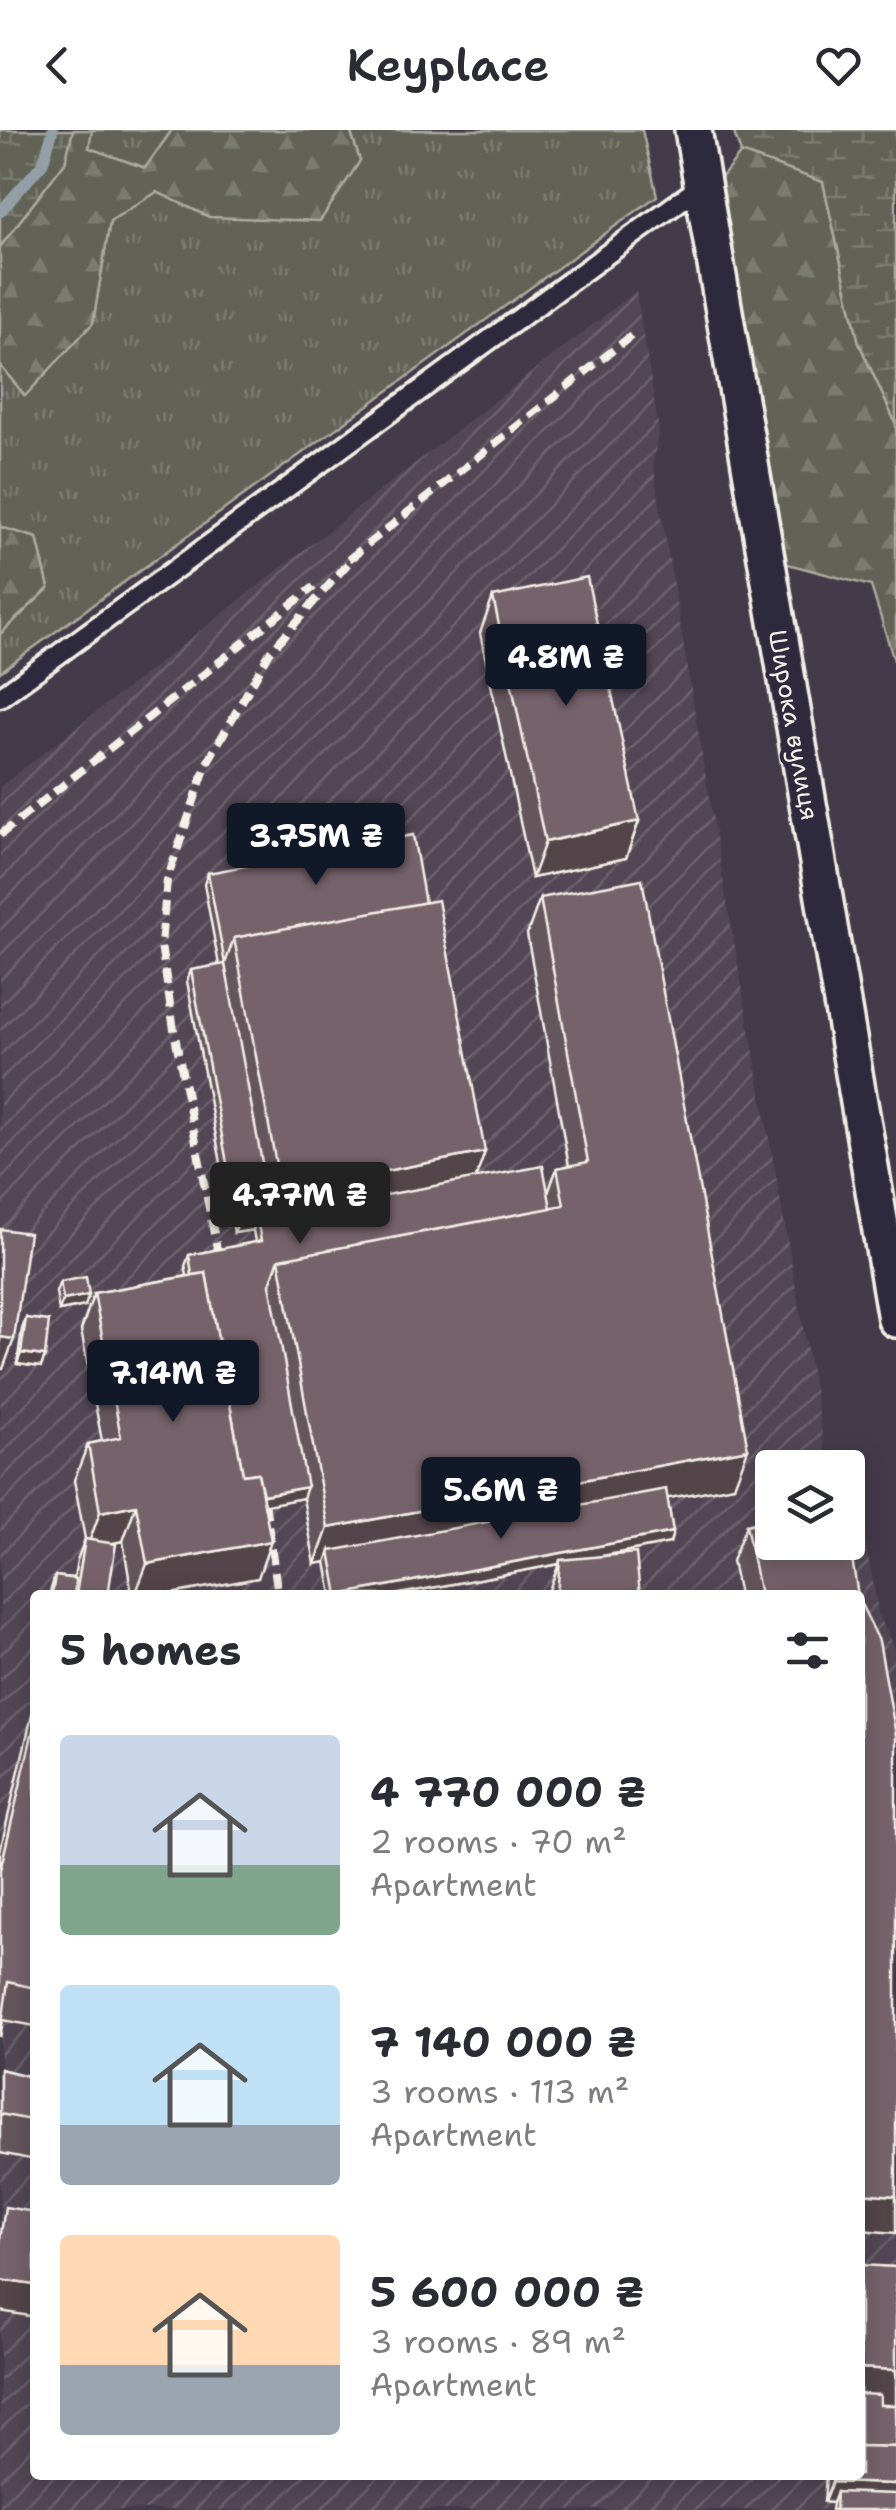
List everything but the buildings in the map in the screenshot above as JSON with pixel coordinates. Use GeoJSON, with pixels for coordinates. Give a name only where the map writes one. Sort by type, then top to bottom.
{"type":"FeatureCollection","features":[{"type":"Feature","properties":{"kind":"street","name":"Широка вулиця"},"geometry":{"type":"LineString","coordinates":[[693,130],[896,1320]]}},
{"type":"Feature","properties":{"kind":"lane"},"geometry":{"type":"LineString","coordinates":[[0,696],[702,185]]}},
{"type":"Feature","properties":{"kind":"shaded area"},"geometry":{"type":"Polygon","coordinates":[[[636,291],[659,430],[653,464],[825,1450],[755,1450],[755,1560],[865,1560],[865,1540],[879,1615],[896,1652],[896,2510],[0,2510],[0,787],[636,291]]]}},
{"type":"Feature","properties":{"kind":"green space"},"geometry":{"type":"Polygon","coordinates":[[[0,130],[73,130],[65,162],[0,247],[0,130]]]}},
{"type":"Feature","properties":{"kind":"green space"},"geometry":{"type":"Polygon","coordinates":[[[73,130],[92,130],[89,148],[145,168],[172,130],[350,130],[360,161],[320,221],[209,217],[157,192],[110,221],[93,323],[25,396],[0,365],[0,247],[65,162],[73,130]]]}},
{"type":"Feature","properties":{"kind":"green space"},"geometry":{"type":"Polygon","coordinates":[[[92,130],[172,130],[146,168],[88,148],[92,130]]]}},
{"type":"Feature","properties":{"kind":"green space"},"geometry":{"type":"Polygon","coordinates":[[[350,130],[642,130],[657,196],[0,672],[0,634],[49,588],[37,538],[0,527],[0,365],[25,395],[93,323],[110,221],[157,191],[209,217],[360,161],[350,130]]]}},
{"type":"Feature","properties":{"kind":"green space"},"geometry":{"type":"Polygon","coordinates":[[[733,130],[896,130],[896,424],[859,343],[823,182],[741,153],[733,130]]]}},
{"type":"Feature","properties":{"kind":"green space"},"geometry":{"type":"Polygon","coordinates":[[[741,153],[823,182],[859,343],[896,424],[896,667],[871,586],[780,562],[717,183],[741,153]]]}},
{"type":"Feature","properties":{"kind":"green space"},"geometry":{"type":"Polygon","coordinates":[[[0,527],[37,538],[49,588],[0,634],[0,527]]]}},
{"type":"Feature","properties":{"kind":"waterway"},"geometry":{"type":"LineString","coordinates":[[0,212],[43,163],[53,130]]}},
{"type":"Feature","properties":{"kind":"railway"},"geometry":{"type":"LineString","coordinates":[[349,559],[631,336]]}},
{"type":"Feature","properties":{"kind":"railway"},"geometry":{"type":"LineString","coordinates":[[223,1279],[161,945],[167,880],[207,763],[270,652],[359,551]]}},
{"type":"Feature","properties":{"kind":"railway"},"geometry":{"type":"LineString","coordinates":[[0,835],[314,587]]}},
{"type":"Feature","properties":{"kind":"railway"},"geometry":{"type":"LineString","coordinates":[[262,1480],[277,1590]]}}]}
